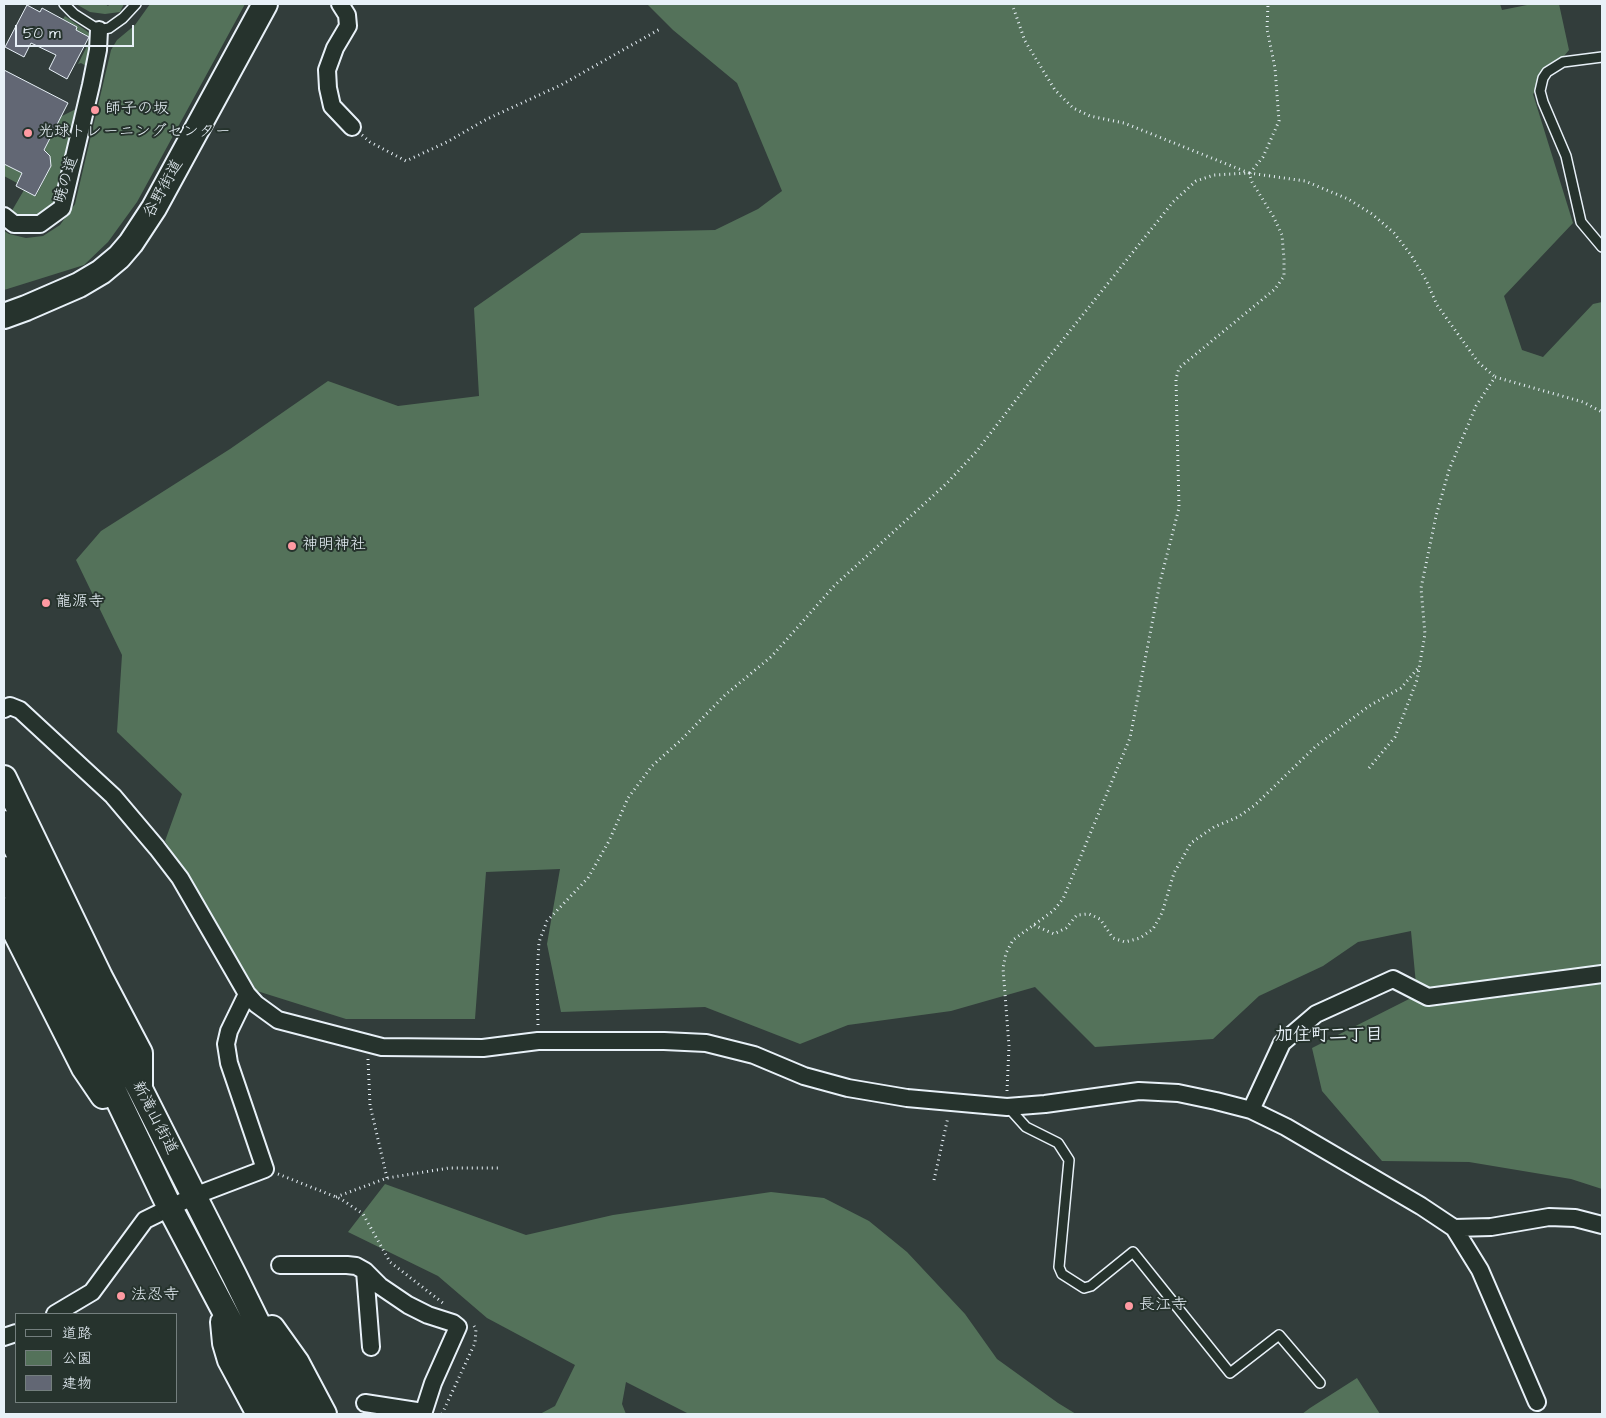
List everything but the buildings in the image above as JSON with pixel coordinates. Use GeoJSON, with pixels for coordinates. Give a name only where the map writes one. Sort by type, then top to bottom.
{"type":"FeatureCollection","features":[{"type":"Feature","properties":{"kind":"main road","name":"谷野街道"},"geometry":{"type":"LineString","coordinates":[[4,316],[80,285],[101,272],[119,257],[131,243],[154,208],[265,4]]}},
{"type":"Feature","properties":{"kind":"main road"},"geometry":{"type":"LineString","coordinates":[[4,778],[100,977],[140,1053],[140,1089]]}},
{"type":"Feature","properties":{"kind":"main road","name":"新滝山街道"},"geometry":{"type":"LineString","coordinates":[[4,823],[49,918],[140,1089],[302,1414]]}},
{"type":"Feature","properties":{"kind":"main road","name":"新滝山街道"},"geometry":{"type":"LineString","coordinates":[[4,869],[61,981],[170,1208],[279,1414]]}},
{"type":"Feature","properties":{"kind":"main road"},"geometry":{"type":"LineString","coordinates":[[4,910],[84,1068],[140,1146]]}},
{"type":"Feature","properties":{"kind":"main road"},"geometry":{"type":"LineString","coordinates":[[234,1275],[297,1363],[324,1414]]}},
{"type":"Feature","properties":{"kind":"main road"},"geometry":{"type":"LineString","coordinates":[[222,1308],[227,1351],[259,1414]]}},
{"type":"Feature","properties":{"kind":"street"},"geometry":{"type":"LineString","coordinates":[[340,4],[347,15],[348,26],[327,70],[328,88],[332,106],[352,127]]}},
{"type":"Feature","properties":{"kind":"street","name":"暁の道"},"geometry":{"type":"LineString","coordinates":[[4,216],[14,224],[40,224],[62,208],[91,85],[98,50],[99,30]]}},
{"type":"Feature","properties":{"kind":"street"},"geometry":{"type":"LineString","coordinates":[[4,709],[10,706],[20,710],[113,796],[180,878],[247,994],[256,1004],[278,1020],[382,1047],[464,1048],[538,1041],[706,1043],[754,1055],[804,1076],[848,1088],[907,1098],[1008,1107],[1045,1104],[1139,1091],[1178,1093],[1251,1110],[1286,1127],[1421,1206],[1454,1228],[1480,1270],[1537,1402]]}},
{"type":"Feature","properties":{"kind":"street"},"geometry":{"type":"LineString","coordinates":[[1251,1110],[1282,1043],[1316,1014],[1392,979],[1428,997],[1602,974]]}},
{"type":"Feature","properties":{"kind":"street"},"geometry":{"type":"LineString","coordinates":[[57,1313],[92,1292],[145,1220],[194,1196],[265,1170],[229,1064],[226,1044],[229,1031],[247,994]]}},
{"type":"Feature","properties":{"kind":"street"},"geometry":{"type":"LineString","coordinates":[[1454,1228],[1491,1228],[1549,1217],[1574,1218],[1602,1225]]}},
{"type":"Feature","properties":{"kind":"street"},"geometry":{"type":"LineString","coordinates":[[280,1265],[347,1264],[356,1266],[365,1271],[380,1286],[408,1305],[428,1315],[453,1323],[458,1327],[433,1383],[423,1413],[365,1404]]}},
{"type":"Feature","properties":{"kind":"street"},"geometry":{"type":"LineString","coordinates":[[365,1271],[371,1347]]}},
{"type":"Feature","properties":{"kind":"lane"},"geometry":{"type":"LineString","coordinates":[[64,4],[74,14],[99,30],[109,28],[123,18],[136,4]]}},
{"type":"Feature","properties":{"kind":"lane"},"geometry":{"type":"LineString","coordinates":[[1602,57],[1563,62],[1546,72],[1542,78],[1540,92],[1566,156],[1581,222],[1602,247]]}},
{"type":"Feature","properties":{"kind":"lane"},"geometry":{"type":"LineString","coordinates":[[1008,1107],[1026,1127],[1058,1143],[1069,1160],[1059,1267],[1062,1274],[1084,1288],[1091,1286],[1133,1252],[1230,1373],[1278,1335],[1320,1383]]}},
{"type":"Feature","properties":{"kind":"path"},"geometry":{"type":"LineString","coordinates":[[1008,1107],[1008,1038],[1003,968],[1006,953],[1013,940],[1053,911],[1063,899],[1130,738],[1160,582],[1179,508],[1176,379],[1179,368],[1275,289],[1284,276],[1282,235],[1273,216],[1252,182],[1249,173],[1132,126],[1090,116],[1073,108],[1055,90],[1025,41],[1012,4]]}},
{"type":"Feature","properties":{"kind":"path"},"geometry":{"type":"LineString","coordinates":[[1249,173],[1263,156],[1278,121],[1275,68],[1267,29],[1268,4]]}},
{"type":"Feature","properties":{"kind":"path"},"geometry":{"type":"LineString","coordinates":[[352,127],[370,142],[406,161],[447,142],[487,119],[561,85],[660,29]]}},
{"type":"Feature","properties":{"kind":"path"},"geometry":{"type":"LineString","coordinates":[[538,1041],[537,977],[539,942],[547,922],[588,878],[628,798],[652,766],[681,740],[725,695],[772,656],[835,585],[946,484],[964,465],[1173,202],[1196,181],[1214,175],[1249,173],[1305,181],[1348,199],[1372,214],[1394,233],[1411,255],[1426,280],[1437,305],[1478,362],[1495,377],[1583,402],[1602,412]]}},
{"type":"Feature","properties":{"kind":"path"},"geometry":{"type":"LineString","coordinates":[[1369,768],[1395,737],[1417,680],[1425,634],[1421,588],[1436,516],[1449,470],[1476,406],[1495,377]]}},
{"type":"Feature","properties":{"kind":"path"},"geometry":{"type":"LineString","coordinates":[[1034,925],[1054,934],[1066,928],[1077,915],[1089,914],[1100,920],[1114,938],[1125,942],[1140,938],[1153,929],[1162,913],[1174,872],[1191,843],[1214,827],[1238,818],[1255,805],[1315,747],[1369,706],[1401,688],[1419,666]]}},
{"type":"Feature","properties":{"kind":"path"},"geometry":{"type":"LineString","coordinates":[[368,1044],[370,1106],[386,1178]]}},
{"type":"Feature","properties":{"kind":"path"},"geometry":{"type":"LineString","coordinates":[[934,1180],[951,1102]]}},
{"type":"Feature","properties":{"kind":"path"},"geometry":{"type":"LineString","coordinates":[[335,1197],[386,1178],[448,1168],[498,1168]]}},
{"type":"Feature","properties":{"kind":"path"},"geometry":{"type":"LineString","coordinates":[[265,1170],[335,1197],[362,1214],[390,1262],[445,1304]]}},
{"type":"Feature","properties":{"kind":"path"},"geometry":{"type":"LineString","coordinates":[[442,1414],[476,1343],[476,1328],[468,1322]]}},
{"type":"Feature","properties":{"kind":"green space"},"geometry":{"type":"Polygon","coordinates":[[[76,4],[105,4],[108,6],[110,4],[124,4],[120,12],[105,14],[90,12],[76,4]]]}},
{"type":"Feature","properties":{"kind":"green space"},"geometry":{"type":"Polygon","coordinates":[[[150,4],[245,4],[137,202],[108,242],[84,265],[4,290],[4,231],[26,238],[43,236],[60,225],[75,204],[111,50],[117,40],[135,25],[150,4]]]}},
{"type":"Feature","properties":{"kind":"green space"},"geometry":{"type":"Polygon","coordinates":[[[647,4],[1500,4],[1502,10],[1532,4],[1559,4],[1569,50],[1533,94],[1573,223],[1504,296],[1522,350],[1543,357],[1593,304],[1602,302],[1602,1189],[1571,1179],[1469,1162],[1382,1161],[1322,1091],[1312,1048],[1417,995],[1411,931],[1358,942],[1323,966],[1259,996],[1213,1039],[1095,1047],[1035,987],[951,1011],[848,1025],[800,1044],[705,1007],[561,1012],[547,944],[560,869],[486,872],[475,1019],[346,1019],[257,991],[165,841],[182,794],[117,732],[122,655],[76,560],[101,531],[230,449],[328,381],[398,406],[479,396],[474,308],[581,233],[715,230],[758,209],[782,191],[737,83],[673,30],[647,4]]]}},
{"type":"Feature","properties":{"kind":"green space"},"geometry":{"type":"Polygon","coordinates":[[[65,16],[92,37],[88,67],[81,63],[78,64],[90,40],[76,30],[77,27],[63,19],[65,16]]]}},
{"type":"Feature","properties":{"kind":"green space"},"geometry":{"type":"Polygon","coordinates":[[[78,108],[57,201],[40,216],[29,219],[10,214],[24,190],[36,196],[51,166],[50,156],[44,149],[60,117],[78,108]]]}},
{"type":"Feature","properties":{"kind":"green space"},"geometry":{"type":"Polygon","coordinates":[[[4,164],[22,173],[17,183],[4,176],[4,164]]]}},
{"type":"Feature","properties":{"kind":"green space"},"geometry":{"type":"Polygon","coordinates":[[[385,1184],[526,1235],[613,1215],[771,1192],[824,1198],[869,1221],[907,1252],[965,1314],[997,1359],[1076,1414],[689,1414],[626,1382],[622,1404],[626,1414],[540,1414],[555,1406],[575,1365],[487,1318],[438,1276],[348,1232],[385,1184]]]}},
{"type":"Feature","properties":{"kind":"green space"},"geometry":{"type":"Polygon","coordinates":[[[1357,1378],[1380,1414],[1302,1414],[1310,1408],[1357,1378]]]}},
{"type":"Feature","properties":{"kind":"place","name":"師子の坂"},"geometry":{"type":"Point","coordinates":[95,110]}},
{"type":"Feature","properties":{"kind":"place","name":"光球トレーニングセンター"},"geometry":{"type":"Point","coordinates":[28,133]}},
{"type":"Feature","properties":{"kind":"place","name":"神明神社"},"geometry":{"type":"Point","coordinates":[292,546]}},
{"type":"Feature","properties":{"kind":"place","name":"龍源寺"},"geometry":{"type":"Point","coordinates":[46,603]}},
{"type":"Feature","properties":{"kind":"place","name":"法忍寺"},"geometry":{"type":"Point","coordinates":[121,1296]}},
{"type":"Feature","properties":{"kind":"place","name":"長江寺"},"geometry":{"type":"Point","coordinates":[1129,1306]}},
{"type":"Feature","properties":{"kind":"district","name":"加住町二丁目"},"geometry":{"type":"Point","coordinates":[1329,1036]}}]}
